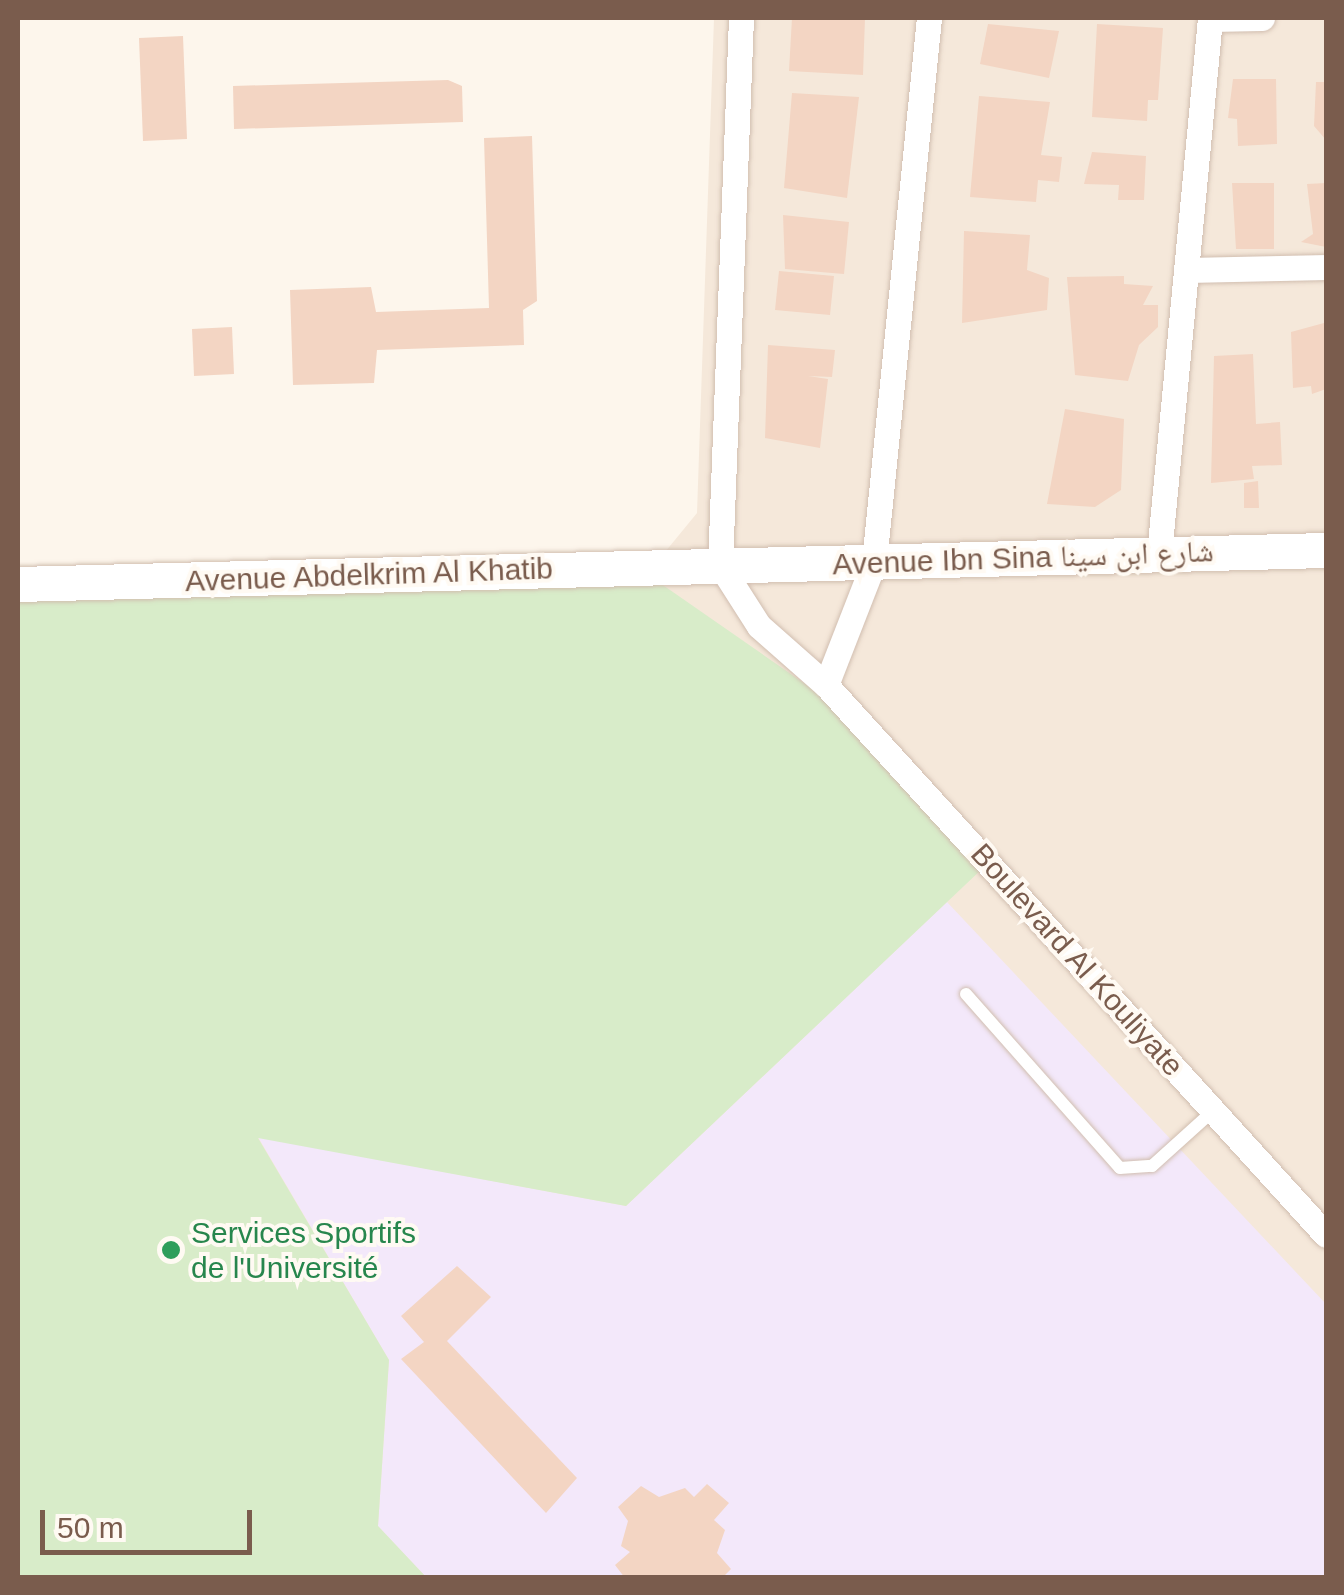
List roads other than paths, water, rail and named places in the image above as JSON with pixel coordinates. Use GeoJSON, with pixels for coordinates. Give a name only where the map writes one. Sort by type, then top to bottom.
{"type":"FeatureCollection","features":[{"type":"Feature","properties":{"kind":"street"},"geometry":{"type":"LineString","coordinates":[[720,565],[741,18]]}},
{"type":"Feature","properties":{"kind":"street"},"geometry":{"type":"LineString","coordinates":[[826,686],[874,562],[929,18]]}},
{"type":"Feature","properties":{"kind":"street"},"geometry":{"type":"LineString","coordinates":[[1159,554],[1210,18],[1262,18]]}},
{"type":"Feature","properties":{"kind":"street"},"geometry":{"type":"LineString","coordinates":[[1188,270],[1326,266]]}},
{"type":"Feature","properties":{"kind":"street","name":"Avenue Ibn Sina شارع ابن سينا"},"geometry":{"type":"LineString","coordinates":[[720,565],[1326,550]]}},
{"type":"Feature","properties":{"kind":"street","name":"Avenue Abdelkrim Al Khatib"},"geometry":{"type":"LineString","coordinates":[[18,584],[720,565]]}},
{"type":"Feature","properties":{"kind":"street","name":"Boulevard Al Kouliyate"},"geometry":{"type":"LineString","coordinates":[[720,565],[747,612],[826,686],[1326,1236]]}},
{"type":"Feature","properties":{"kind":"lane"},"geometry":{"type":"LineString","coordinates":[[966,994],[1120,1168],[1152,1166],[1214,1110]]}},
{"type":"Feature","properties":{"kind":"place","name":"Services Sportifs de l'Université"},"geometry":{"type":"Point","coordinates":[171,1250]}}]}
